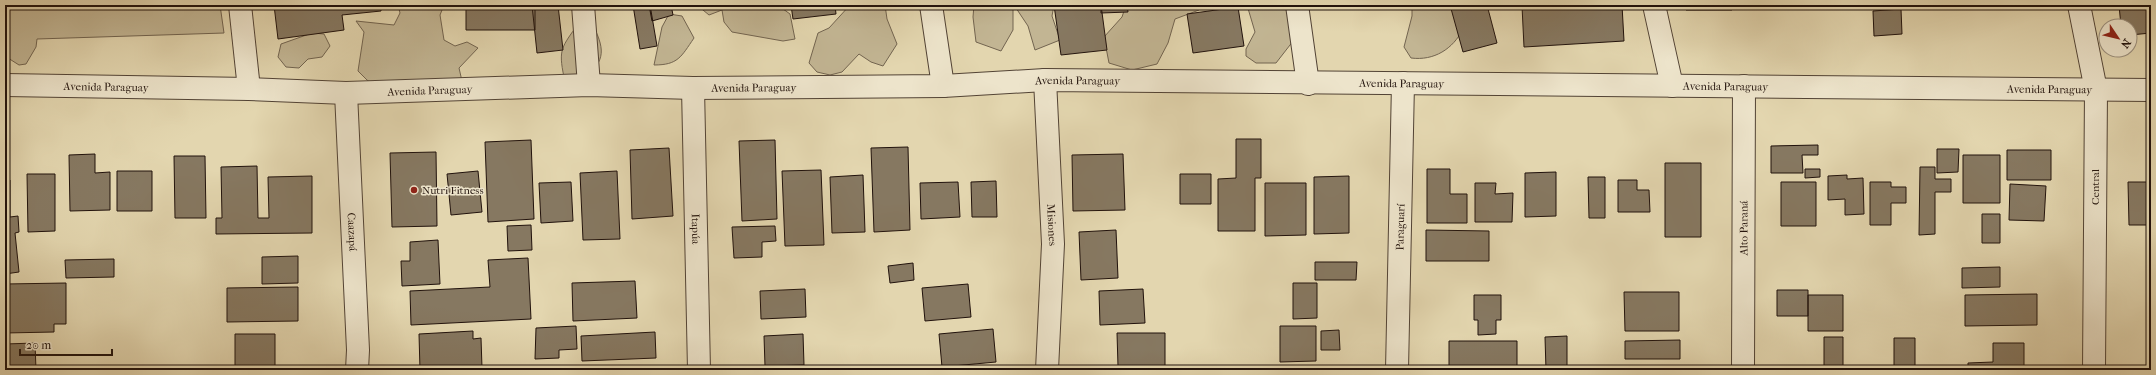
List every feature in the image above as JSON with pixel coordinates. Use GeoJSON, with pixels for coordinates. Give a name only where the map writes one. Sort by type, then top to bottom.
{"type":"FeatureCollection","features":[{"type":"Feature","properties":{"kind":"street"},"geometry":{"type":"LineString","coordinates":[[240,5],[249,89]]}},
{"type":"Feature","properties":{"kind":"street"},"geometry":{"type":"LineString","coordinates":[[583,5],[589,85]]}},
{"type":"Feature","properties":{"kind":"street"},"geometry":{"type":"LineString","coordinates":[[931,5],[943,86]]}},
{"type":"Feature","properties":{"kind":"street"},"geometry":{"type":"LineString","coordinates":[[1297,5],[1308,84]]}},
{"type":"Feature","properties":{"kind":"street"},"geometry":{"type":"LineString","coordinates":[[1654,5],[1672,86]]}},
{"type":"Feature","properties":{"kind":"street","name":"Central"},"geometry":{"type":"LineString","coordinates":[[2079,5],[2096,90],[2094,370]]}},
{"type":"Feature","properties":{"kind":"street","name":"Avenida Paraguay"},"geometry":{"type":"LineString","coordinates":[[5,85],[249,89],[346,93],[589,85],[693,88],[943,86],[1046,80],[1308,84],[1403,83],[2151,90]]}},
{"type":"Feature","properties":{"kind":"street","name":"Misiones"},"geometry":{"type":"LineString","coordinates":[[1046,80],[1053,244],[1047,370]]}},
{"type":"Feature","properties":{"kind":"street","name":"Paraguarí"},"geometry":{"type":"LineString","coordinates":[[1397,370],[1403,83]]}},
{"type":"Feature","properties":{"kind":"street","name":"Alto Paraná"},"geometry":{"type":"LineString","coordinates":[[1743,370],[1744,86]]}},
{"type":"Feature","properties":{"kind":"street","name":"Itapúa"},"geometry":{"type":"LineString","coordinates":[[693,88],[699,370]]}},
{"type":"Feature","properties":{"kind":"street","name":"Caazapá"},"geometry":{"type":"LineString","coordinates":[[346,93],[358,342],[357,370]]}},
{"type":"Feature","properties":{"kind":"shaded area"},"geometry":{"type":"Polygon","coordinates":[[[5,5],[220,5],[224,33],[37,39],[36,47],[26,64],[19,65],[8,58],[9,40],[5,40],[5,5]]]}},
{"type":"Feature","properties":{"kind":"shaded area"},"geometry":{"type":"Polygon","coordinates":[[[398,5],[444,5],[440,15],[444,40],[455,46],[467,42],[478,48],[459,68],[462,81],[388,95],[367,80],[358,71],[364,32],[356,21],[394,25],[400,13],[398,5]]]}},
{"type":"Feature","properties":{"kind":"shaded area"},"geometry":{"type":"Polygon","coordinates":[[[697,5],[750,5],[755,7],[779,6],[790,14],[795,39],[783,41],[732,32],[724,22],[722,10],[709,15],[697,5]]]}},
{"type":"Feature","properties":{"kind":"shaded area"},"geometry":{"type":"Polygon","coordinates":[[[850,5],[885,5],[887,19],[897,44],[883,66],[871,62],[859,54],[842,72],[830,75],[817,72],[809,63],[818,33],[829,28],[850,5]]]}},
{"type":"Feature","properties":{"kind":"shaded area"},"geometry":{"type":"Polygon","coordinates":[[[974,5],[1013,5],[1013,30],[1001,51],[976,42],[973,17],[974,5]]]}},
{"type":"Feature","properties":{"kind":"shaded area"},"geometry":{"type":"Polygon","coordinates":[[[1014,5],[1054,5],[1052,16],[1060,40],[1035,50],[1028,26],[1014,5]]]}},
{"type":"Feature","properties":{"kind":"shaded area"},"geometry":{"type":"Polygon","coordinates":[[[1126,5],[1200,5],[1199,10],[1175,19],[1168,43],[1157,64],[1132,70],[1109,63],[1104,37],[1122,17],[1126,5]]]}},
{"type":"Feature","properties":{"kind":"shaded area"},"geometry":{"type":"Polygon","coordinates":[[[1247,5],[1302,5],[1297,36],[1276,63],[1256,63],[1246,56],[1246,49],[1255,32],[1247,5]]]}},
{"type":"Feature","properties":{"kind":"shaded area"},"geometry":{"type":"Polygon","coordinates":[[[1412,5],[1453,5],[1463,29],[1454,42],[1442,52],[1427,58],[1411,58],[1404,47],[1412,16],[1412,5]]]}},
{"type":"Feature","properties":{"kind":"shaded area"},"geometry":{"type":"Polygon","coordinates":[[[669,14],[682,16],[694,38],[678,59],[662,65],[654,65],[662,27],[669,14]]]}},
{"type":"Feature","properties":{"kind":"shaded area"},"geometry":{"type":"Polygon","coordinates":[[[578,24],[593,25],[601,50],[599,62],[583,83],[564,77],[561,60],[565,43],[578,24]]]}},
{"type":"Feature","properties":{"kind":"shaded area"},"geometry":{"type":"Polygon","coordinates":[[[312,33],[324,34],[330,46],[322,57],[308,59],[299,68],[286,67],[278,57],[281,44],[312,33]]]}},
{"type":"Feature","properties":{"kind":"building"},"geometry":{"type":"Polygon","coordinates":[[[274,5],[381,5],[381,11],[342,15],[344,30],[278,39],[274,5]]]}},
{"type":"Feature","properties":{"kind":"building"},"geometry":{"type":"Polygon","coordinates":[[[466,5],[535,5],[535,30],[466,30],[466,5]]]}},
{"type":"Feature","properties":{"kind":"building"},"geometry":{"type":"Polygon","coordinates":[[[532,5],[558,5],[563,50],[537,53],[532,5]]]}},
{"type":"Feature","properties":{"kind":"building"},"geometry":{"type":"Polygon","coordinates":[[[633,5],[650,5],[657,46],[640,49],[633,5]]]}},
{"type":"Feature","properties":{"kind":"building"},"geometry":{"type":"Polygon","coordinates":[[[649,5],[671,5],[673,15],[652,21],[649,5]]]}},
{"type":"Feature","properties":{"kind":"building"},"geometry":{"type":"Polygon","coordinates":[[[791,5],[835,5],[836,14],[793,19],[791,5]]]}},
{"type":"Feature","properties":{"kind":"building"},"geometry":{"type":"Polygon","coordinates":[[[1054,5],[1101,5],[1107,50],[1061,55],[1054,5]]]}},
{"type":"Feature","properties":{"kind":"building"},"geometry":{"type":"Polygon","coordinates":[[[1101,5],[1127,5],[1128,12],[1101,13],[1101,5]]]}},
{"type":"Feature","properties":{"kind":"building"},"geometry":{"type":"Polygon","coordinates":[[[1207,5],[1235,5],[1207,9],[1207,5]]]}},
{"type":"Feature","properties":{"kind":"building"},"geometry":{"type":"Polygon","coordinates":[[[1450,5],[1487,5],[1497,43],[1463,52],[1450,5]]]}},
{"type":"Feature","properties":{"kind":"building"},"geometry":{"type":"Polygon","coordinates":[[[1622,5],[1624,41],[1524,47],[1522,6],[1622,5]]]}},
{"type":"Feature","properties":{"kind":"building"},"geometry":{"type":"Polygon","coordinates":[[[1686,5],[1732,5],[1732,10],[1686,10],[1686,5]]]}},
{"type":"Feature","properties":{"kind":"building"},"geometry":{"type":"Polygon","coordinates":[[[2119,5],[2151,5],[2151,33],[2138,34],[2138,18],[2120,18],[2119,5]]]}},
{"type":"Feature","properties":{"kind":"building"},"geometry":{"type":"Polygon","coordinates":[[[1238,7],[1244,46],[1193,53],[1187,14],[1238,7]]]}},
{"type":"Feature","properties":{"kind":"building"},"geometry":{"type":"Polygon","coordinates":[[[1901,9],[1902,34],[1874,36],[1873,11],[1901,9]]]}},
{"type":"Feature","properties":{"kind":"building"},"geometry":{"type":"Polygon","coordinates":[[[1236,139],[1261,139],[1261,178],[1255,178],[1255,231],[1218,231],[1218,179],[1236,178],[1236,139]]]}},
{"type":"Feature","properties":{"kind":"building"},"geometry":{"type":"Polygon","coordinates":[[[531,140],[534,219],[488,222],[485,142],[531,140]]]}},
{"type":"Feature","properties":{"kind":"building"},"geometry":{"type":"Polygon","coordinates":[[[775,140],[777,219],[742,221],[739,141],[775,140]]]}},
{"type":"Feature","properties":{"kind":"building"},"geometry":{"type":"Polygon","coordinates":[[[1818,145],[1818,155],[1802,155],[1803,173],[1771,173],[1771,146],[1818,145]]]}},
{"type":"Feature","properties":{"kind":"building"},"geometry":{"type":"Polygon","coordinates":[[[908,147],[910,230],[874,232],[871,148],[908,147]]]}},
{"type":"Feature","properties":{"kind":"building"},"geometry":{"type":"Polygon","coordinates":[[[669,148],[673,216],[632,219],[630,150],[669,148]]]}},
{"type":"Feature","properties":{"kind":"building"},"geometry":{"type":"Polygon","coordinates":[[[1937,149],[1959,149],[1958,172],[1937,173],[1937,149]]]}},
{"type":"Feature","properties":{"kind":"building"},"geometry":{"type":"Polygon","coordinates":[[[2007,150],[2051,150],[2051,180],[2007,180],[2007,150]]]}},
{"type":"Feature","properties":{"kind":"building","name":"Nutri Fitness"},"geometry":{"type":"Polygon","coordinates":[[[436,152],[437,226],[392,227],[390,153],[436,152]]]}},
{"type":"Feature","properties":{"kind":"building"},"geometry":{"type":"Polygon","coordinates":[[[95,154],[95,173],[110,172],[110,210],[70,211],[69,155],[95,154]]]}},
{"type":"Feature","properties":{"kind":"building"},"geometry":{"type":"Polygon","coordinates":[[[1123,154],[1125,210],[1073,211],[1072,155],[1123,154]]]}},
{"type":"Feature","properties":{"kind":"building"},"geometry":{"type":"Polygon","coordinates":[[[1963,155],[2000,155],[2000,203],[1963,203],[1963,155]]]}},
{"type":"Feature","properties":{"kind":"building"},"geometry":{"type":"Polygon","coordinates":[[[174,156],[205,156],[206,218],[175,218],[174,156]]]}},
{"type":"Feature","properties":{"kind":"building"},"geometry":{"type":"Polygon","coordinates":[[[1665,163],[1701,163],[1701,237],[1665,237],[1665,163]]]}},
{"type":"Feature","properties":{"kind":"building"},"geometry":{"type":"Polygon","coordinates":[[[257,166],[258,218],[269,218],[268,177],[312,176],[312,233],[216,234],[216,218],[222,218],[221,167],[257,166]]]}},
{"type":"Feature","properties":{"kind":"building"},"geometry":{"type":"Polygon","coordinates":[[[1920,167],[1935,167],[1935,179],[1951,179],[1951,192],[1935,192],[1935,234],[1919,235],[1920,167]]]}},
{"type":"Feature","properties":{"kind":"building"},"geometry":{"type":"Polygon","coordinates":[[[1427,169],[1450,169],[1450,194],[1467,194],[1467,223],[1427,223],[1427,169]]]}},
{"type":"Feature","properties":{"kind":"building"},"geometry":{"type":"Polygon","coordinates":[[[1805,169],[1820,169],[1820,177],[1805,178],[1805,169]]]}},
{"type":"Feature","properties":{"kind":"building"},"geometry":{"type":"Polygon","coordinates":[[[821,170],[824,245],[785,246],[782,171],[821,170]]]}},
{"type":"Feature","properties":{"kind":"building"},"geometry":{"type":"Polygon","coordinates":[[[117,171],[152,171],[152,211],[117,211],[117,171]]]}},
{"type":"Feature","properties":{"kind":"building"},"geometry":{"type":"Polygon","coordinates":[[[478,171],[482,212],[451,215],[447,174],[478,171]]]}},
{"type":"Feature","properties":{"kind":"building"},"geometry":{"type":"Polygon","coordinates":[[[617,171],[620,239],[583,240],[580,173],[617,171]]]}},
{"type":"Feature","properties":{"kind":"building"},"geometry":{"type":"Polygon","coordinates":[[[1556,172],[1556,216],[1525,217],[1525,173],[1556,172]]]}},
{"type":"Feature","properties":{"kind":"building"},"geometry":{"type":"Polygon","coordinates":[[[27,174],[55,174],[55,231],[28,232],[27,174]]]}},
{"type":"Feature","properties":{"kind":"building"},"geometry":{"type":"Polygon","coordinates":[[[1180,174],[1211,174],[1211,204],[1180,204],[1180,174]]]}},
{"type":"Feature","properties":{"kind":"building"},"geometry":{"type":"Polygon","coordinates":[[[863,175],[865,232],[832,233],[830,177],[863,175]]]}},
{"type":"Feature","properties":{"kind":"building"},"geometry":{"type":"Polygon","coordinates":[[[1847,175],[1847,179],[1863,178],[1864,214],[1845,215],[1845,199],[1828,200],[1828,176],[1847,175]]]}},
{"type":"Feature","properties":{"kind":"building"},"geometry":{"type":"Polygon","coordinates":[[[1349,176],[1349,233],[1314,234],[1314,177],[1349,176]]]}},
{"type":"Feature","properties":{"kind":"building"},"geometry":{"type":"Polygon","coordinates":[[[1588,177],[1605,177],[1605,218],[1589,218],[1588,177]]]}},
{"type":"Feature","properties":{"kind":"building"},"geometry":{"type":"Polygon","coordinates":[[[5,180],[10,180],[10,217],[18,216],[19,232],[15,233],[19,272],[5,274],[5,180]]]}},
{"type":"Feature","properties":{"kind":"building"},"geometry":{"type":"Polygon","coordinates":[[[1618,180],[1637,180],[1637,190],[1649,190],[1650,212],[1618,212],[1618,180]]]}},
{"type":"Feature","properties":{"kind":"building"},"geometry":{"type":"Polygon","coordinates":[[[996,181],[997,217],[972,217],[971,182],[996,181]]]}},
{"type":"Feature","properties":{"kind":"building"},"geometry":{"type":"Polygon","coordinates":[[[571,182],[573,221],[541,223],[539,183],[571,182]]]}},
{"type":"Feature","properties":{"kind":"building"},"geometry":{"type":"Polygon","coordinates":[[[958,182],[960,217],[921,219],[920,183],[958,182]]]}},
{"type":"Feature","properties":{"kind":"building"},"geometry":{"type":"Polygon","coordinates":[[[1781,182],[1816,182],[1816,226],[1781,226],[1781,182]]]}},
{"type":"Feature","properties":{"kind":"building"},"geometry":{"type":"Polygon","coordinates":[[[1870,182],[1891,182],[1891,187],[1906,187],[1906,203],[1891,203],[1891,225],[1870,225],[1870,182]]]}},
{"type":"Feature","properties":{"kind":"building"},"geometry":{"type":"Polygon","coordinates":[[[2128,182],[2151,182],[2151,225],[2129,225],[2128,182]]]}},
{"type":"Feature","properties":{"kind":"building"},"geometry":{"type":"Polygon","coordinates":[[[1265,183],[1306,183],[1306,235],[1265,236],[1265,183]]]}},
{"type":"Feature","properties":{"kind":"building"},"geometry":{"type":"Polygon","coordinates":[[[1475,183],[1496,183],[1495,194],[1513,193],[1512,222],[1475,222],[1475,183]]]}},
{"type":"Feature","properties":{"kind":"building"},"geometry":{"type":"Polygon","coordinates":[[[2010,184],[2046,186],[2044,221],[2009,220],[2010,184]]]}},
{"type":"Feature","properties":{"kind":"building"},"geometry":{"type":"Polygon","coordinates":[[[1982,214],[2000,214],[2000,243],[1982,243],[1982,214]]]}},
{"type":"Feature","properties":{"kind":"building"},"geometry":{"type":"Polygon","coordinates":[[[531,225],[532,250],[508,251],[507,226],[531,225]]]}},
{"type":"Feature","properties":{"kind":"building"},"geometry":{"type":"Polygon","coordinates":[[[775,226],[776,241],[762,242],[762,257],[734,258],[732,227],[775,226]]]}},
{"type":"Feature","properties":{"kind":"building"},"geometry":{"type":"Polygon","coordinates":[[[1116,230],[1118,278],[1081,280],[1079,232],[1116,230]]]}},
{"type":"Feature","properties":{"kind":"building"},"geometry":{"type":"Polygon","coordinates":[[[1426,230],[1489,231],[1489,261],[1426,261],[1426,230]]]}},
{"type":"Feature","properties":{"kind":"building"},"geometry":{"type":"Polygon","coordinates":[[[438,240],[440,284],[402,286],[401,261],[410,261],[410,242],[438,240]]]}},
{"type":"Feature","properties":{"kind":"building"},"geometry":{"type":"Polygon","coordinates":[[[298,256],[298,283],[262,284],[262,257],[298,256]]]}},
{"type":"Feature","properties":{"kind":"building"},"geometry":{"type":"Polygon","coordinates":[[[528,258],[531,319],[411,325],[410,291],[490,287],[488,260],[528,258]]]}},
{"type":"Feature","properties":{"kind":"building"},"geometry":{"type":"Polygon","coordinates":[[[114,259],[114,277],[66,278],[65,260],[114,259]]]}},
{"type":"Feature","properties":{"kind":"building"},"geometry":{"type":"Polygon","coordinates":[[[1315,262],[1357,262],[1356,280],[1315,280],[1315,262]]]}},
{"type":"Feature","properties":{"kind":"building"},"geometry":{"type":"Polygon","coordinates":[[[913,263],[914,280],[890,283],[888,266],[913,263]]]}},
{"type":"Feature","properties":{"kind":"building"},"geometry":{"type":"Polygon","coordinates":[[[2000,267],[2000,287],[1962,288],[1962,268],[2000,267]]]}},
{"type":"Feature","properties":{"kind":"building"},"geometry":{"type":"Polygon","coordinates":[[[635,281],[637,318],[573,321],[572,283],[635,281]]]}},
{"type":"Feature","properties":{"kind":"building"},"geometry":{"type":"Polygon","coordinates":[[[66,283],[66,324],[54,324],[54,332],[5,333],[5,284],[66,283]]]}},
{"type":"Feature","properties":{"kind":"building"},"geometry":{"type":"Polygon","coordinates":[[[1293,283],[1317,283],[1317,318],[1293,319],[1293,283]]]}},
{"type":"Feature","properties":{"kind":"building"},"geometry":{"type":"Polygon","coordinates":[[[968,284],[971,317],[925,321],[922,288],[968,284]]]}},
{"type":"Feature","properties":{"kind":"building"},"geometry":{"type":"Polygon","coordinates":[[[298,287],[298,321],[227,322],[227,288],[298,287]]]}},
{"type":"Feature","properties":{"kind":"building"},"geometry":{"type":"Polygon","coordinates":[[[805,289],[806,317],[761,319],[760,291],[805,289]]]}},
{"type":"Feature","properties":{"kind":"building"},"geometry":{"type":"Polygon","coordinates":[[[1143,289],[1145,323],[1100,325],[1099,291],[1143,289]]]}},
{"type":"Feature","properties":{"kind":"building"},"geometry":{"type":"Polygon","coordinates":[[[1777,290],[1808,290],[1808,316],[1777,316],[1777,290]]]}},
{"type":"Feature","properties":{"kind":"building"},"geometry":{"type":"Polygon","coordinates":[[[2149,290],[2151,290],[2151,329],[2149,329],[2149,290]]]}},
{"type":"Feature","properties":{"kind":"building"},"geometry":{"type":"Polygon","coordinates":[[[1624,292],[1679,292],[1679,331],[1625,331],[1624,292]]]}},
{"type":"Feature","properties":{"kind":"building"},"geometry":{"type":"Polygon","coordinates":[[[2037,294],[2037,325],[1965,326],[1965,295],[2037,294]]]}},
{"type":"Feature","properties":{"kind":"building"},"geometry":{"type":"Polygon","coordinates":[[[1474,295],[1501,295],[1501,320],[1496,320],[1496,334],[1478,335],[1478,320],[1474,320],[1474,295]]]}},
{"type":"Feature","properties":{"kind":"building"},"geometry":{"type":"Polygon","coordinates":[[[1808,295],[1843,295],[1843,331],[1808,331],[1808,295]]]}},
{"type":"Feature","properties":{"kind":"building"},"geometry":{"type":"Polygon","coordinates":[[[576,326],[577,349],[559,350],[559,358],[535,359],[536,328],[576,326]]]}},
{"type":"Feature","properties":{"kind":"building"},"geometry":{"type":"Polygon","coordinates":[[[1280,326],[1316,326],[1316,361],[1280,362],[1280,326]]]}},
{"type":"Feature","properties":{"kind":"building"},"geometry":{"type":"Polygon","coordinates":[[[993,329],[996,362],[942,367],[939,334],[993,329]]]}},
{"type":"Feature","properties":{"kind":"building"},"geometry":{"type":"Polygon","coordinates":[[[1339,330],[1340,350],[1321,350],[1321,331],[1339,330]]]}},
{"type":"Feature","properties":{"kind":"building"},"geometry":{"type":"Polygon","coordinates":[[[473,331],[473,339],[481,338],[482,368],[420,370],[419,334],[473,331]]]}},
{"type":"Feature","properties":{"kind":"building"},"geometry":{"type":"Polygon","coordinates":[[[655,332],[656,358],[582,361],[581,336],[655,332]]]}},
{"type":"Feature","properties":{"kind":"building"},"geometry":{"type":"Polygon","coordinates":[[[1117,333],[1165,333],[1165,366],[1118,366],[1117,333]]]}},
{"type":"Feature","properties":{"kind":"building"},"geometry":{"type":"Polygon","coordinates":[[[235,334],[275,334],[275,370],[235,370],[235,334]]]}},
{"type":"Feature","properties":{"kind":"building"},"geometry":{"type":"Polygon","coordinates":[[[803,334],[804,365],[765,366],[764,336],[803,334]]]}},
{"type":"Feature","properties":{"kind":"building"},"geometry":{"type":"Polygon","coordinates":[[[1567,336],[1567,370],[1546,370],[1545,337],[1567,336]]]}},
{"type":"Feature","properties":{"kind":"building"},"geometry":{"type":"Polygon","coordinates":[[[1824,337],[1843,337],[1843,370],[1824,370],[1824,337]]]}},
{"type":"Feature","properties":{"kind":"building"},"geometry":{"type":"Polygon","coordinates":[[[1894,338],[1915,338],[1915,370],[1894,370],[1894,338]]]}},
{"type":"Feature","properties":{"kind":"building"},"geometry":{"type":"Polygon","coordinates":[[[1680,340],[1680,359],[1625,359],[1625,341],[1680,340]]]}},
{"type":"Feature","properties":{"kind":"building"},"geometry":{"type":"Polygon","coordinates":[[[1449,341],[1517,341],[1517,370],[1449,370],[1449,341]]]}},
{"type":"Feature","properties":{"kind":"building"},"geometry":{"type":"Polygon","coordinates":[[[35,343],[36,370],[5,370],[5,344],[35,343]]]}},
{"type":"Feature","properties":{"kind":"building"},"geometry":{"type":"Polygon","coordinates":[[[1993,343],[2024,343],[2024,370],[1968,370],[1968,363],[1993,362],[1993,343]]]}},
{"type":"Feature","properties":{"kind":"place","name":"Nutri Fitness"},"geometry":{"type":"Point","coordinates":[414,190]}}]}
